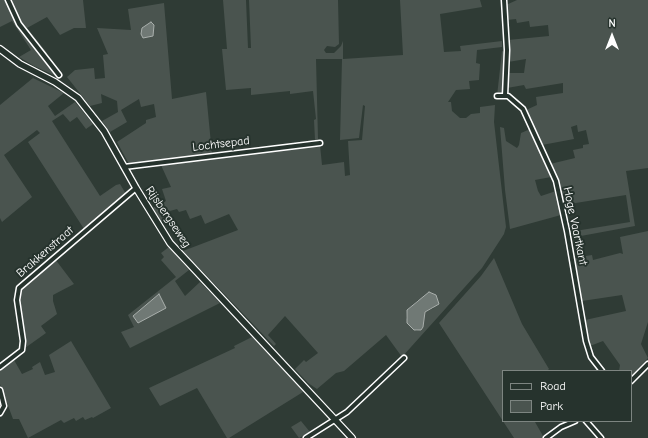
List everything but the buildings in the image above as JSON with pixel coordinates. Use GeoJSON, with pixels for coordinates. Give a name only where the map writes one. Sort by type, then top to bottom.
{"type":"FeatureCollection","features":[{"type":"Feature","properties":{"kind":"main road","name":"Rijsbergseweg"},"geometry":{"type":"LineString","coordinates":[[0,49],[20,64],[56,82],[78,98],[104,131],[161,230],[180,255],[352,438]]}},
{"type":"Feature","properties":{"kind":"street"},"geometry":{"type":"LineString","coordinates":[[8,0],[19,24],[59,75]]}},
{"type":"Feature","properties":{"kind":"street"},"geometry":{"type":"LineString","coordinates":[[497,96],[505,96],[507,50],[504,0]]}},
{"type":"Feature","properties":{"kind":"street","name":"Hoge Vaartkant"},"geometry":{"type":"LineString","coordinates":[[505,96],[516,101],[523,109],[556,181],[569,238],[586,341],[592,357],[601,370]]}},
{"type":"Feature","properties":{"kind":"street","name":"Lochtsepad"},"geometry":{"type":"LineString","coordinates":[[124,167],[320,143]]}},
{"type":"Feature","properties":{"kind":"street","name":"Brakkenstraat"},"geometry":{"type":"LineString","coordinates":[[0,367],[22,350],[23,341],[17,300],[20,288],[136,188]]}},
{"type":"Feature","properties":{"kind":"street"},"geometry":{"type":"LineString","coordinates":[[306,438],[336,420],[362,399],[404,358]]}},
{"type":"Feature","properties":{"kind":"street"},"geometry":{"type":"LineString","coordinates":[[632,380],[648,364]]}},
{"type":"Feature","properties":{"kind":"street"},"geometry":{"type":"LineString","coordinates":[[0,390],[4,406],[0,413]]}},
{"type":"Feature","properties":{"kind":"street"},"geometry":{"type":"LineString","coordinates":[[546,438],[561,427],[573,422]]}},
{"type":"Feature","properties":{"kind":"street"},"geometry":{"type":"LineString","coordinates":[[587,422],[601,438]]}},
{"type":"Feature","properties":{"kind":"green space"},"geometry":{"type":"Polygon","coordinates":[[[0,0],[5,0],[17,24],[58,77],[19,57],[31,50],[12,21],[0,27],[0,0]]]}},
{"type":"Feature","properties":{"kind":"green space"},"geometry":{"type":"Polygon","coordinates":[[[10,0],[83,0],[86,28],[74,28],[60,35],[47,17],[27,28],[47,53],[45,55],[20,21],[10,0]]]}},
{"type":"Feature","properties":{"kind":"green space"},"geometry":{"type":"Polygon","coordinates":[[[223,0],[246,0],[248,48],[251,48],[249,0],[338,0],[339,44],[335,47],[327,46],[324,50],[326,53],[334,53],[341,46],[343,41],[343,59],[403,55],[400,0],[480,0],[482,7],[440,14],[444,52],[461,51],[460,46],[502,41],[502,47],[477,50],[476,63],[480,64],[479,80],[469,81],[470,89],[456,90],[448,102],[451,102],[452,111],[460,118],[466,118],[471,114],[480,113],[480,107],[495,105],[494,122],[506,227],[504,234],[482,268],[402,357],[386,335],[344,371],[336,373],[317,389],[308,383],[295,369],[304,360],[306,362],[318,353],[285,316],[268,335],[276,344],[274,346],[183,251],[238,230],[229,214],[205,224],[201,215],[190,219],[186,210],[179,212],[177,209],[170,211],[171,217],[161,222],[153,208],[166,201],[162,189],[171,187],[160,163],[320,145],[322,165],[344,162],[345,176],[350,175],[348,141],[362,140],[365,106],[363,105],[359,138],[340,140],[342,59],[316,59],[318,139],[315,140],[314,120],[316,119],[313,91],[290,94],[290,91],[251,95],[251,88],[226,90],[222,49],[227,49],[223,0]],[[418,300],[407,310],[406,318],[416,331],[421,330],[423,327],[425,312],[434,308],[418,300]]]}},
{"type":"Feature","properties":{"kind":"green space"},"geometry":{"type":"Polygon","coordinates":[[[517,0],[648,0],[648,168],[626,171],[635,226],[570,238],[569,232],[630,222],[626,195],[563,205],[559,185],[550,164],[575,158],[573,150],[583,148],[583,145],[589,144],[586,130],[578,132],[577,125],[571,127],[574,139],[542,145],[526,110],[537,105],[536,97],[563,93],[563,83],[526,89],[524,85],[507,88],[508,73],[524,73],[526,59],[508,62],[508,40],[549,36],[548,25],[530,27],[529,21],[517,23],[516,19],[507,20],[506,5],[517,0]]]}},
{"type":"Feature","properties":{"kind":"green space"},"geometry":{"type":"Polygon","coordinates":[[[164,3],[172,99],[206,92],[212,154],[129,164],[117,142],[146,123],[146,120],[156,117],[154,104],[141,107],[139,99],[121,110],[127,122],[110,132],[102,121],[118,112],[117,101],[101,94],[102,103],[90,106],[67,77],[75,70],[94,68],[95,79],[105,78],[103,55],[108,54],[97,28],[131,30],[128,9],[164,3]]]}},
{"type":"Feature","properties":{"kind":"green space"},"geometry":{"type":"Polygon","coordinates":[[[502,51],[505,52],[504,95],[497,96],[502,51]]]}},
{"type":"Feature","properties":{"kind":"green space"},"geometry":{"type":"Polygon","coordinates":[[[33,78],[64,93],[48,106],[55,116],[75,102],[93,124],[86,129],[77,117],[70,122],[63,114],[52,121],[100,196],[116,185],[120,184],[126,194],[84,229],[28,142],[40,133],[37,130],[4,155],[32,197],[2,222],[0,218],[0,105],[33,78]]]}},
{"type":"Feature","properties":{"kind":"green space"},"geometry":{"type":"Polygon","coordinates":[[[500,127],[504,128],[506,141],[517,148],[521,133],[529,128],[551,177],[535,180],[538,191],[541,196],[556,191],[561,215],[510,229],[500,127]]]}},
{"type":"Feature","properties":{"kind":"green space"},"geometry":{"type":"Polygon","coordinates":[[[648,231],[648,322],[641,344],[648,358],[632,375],[632,370],[619,370],[620,365],[603,341],[590,346],[585,320],[626,311],[622,295],[582,301],[574,258],[592,255],[593,260],[620,253],[623,254],[620,237],[648,231]]]}},
{"type":"Feature","properties":{"kind":"green space"},"geometry":{"type":"Polygon","coordinates":[[[169,247],[189,270],[175,281],[185,296],[200,282],[220,303],[130,348],[121,332],[134,327],[128,315],[176,277],[161,260],[164,257],[161,253],[169,247]]]}},
{"type":"Feature","properties":{"kind":"green space"},"geometry":{"type":"Polygon","coordinates":[[[494,258],[522,324],[549,369],[502,370],[502,420],[439,323],[481,276],[494,258]]]}},
{"type":"Feature","properties":{"kind":"green space"},"geometry":{"type":"Polygon","coordinates":[[[55,259],[74,284],[53,295],[53,301],[57,314],[41,326],[46,333],[25,348],[18,298],[19,291],[55,259]]]}},
{"type":"Feature","properties":{"kind":"green space"},"geometry":{"type":"Polygon","coordinates":[[[252,337],[301,388],[303,392],[229,438],[227,438],[197,388],[160,406],[149,388],[235,348],[234,346],[252,337]]]}},
{"type":"Feature","properties":{"kind":"green space"},"geometry":{"type":"Polygon","coordinates":[[[71,341],[111,408],[93,418],[92,417],[85,420],[83,417],[76,421],[74,418],[64,423],[61,420],[28,438],[19,419],[13,419],[0,384],[0,370],[14,360],[22,374],[33,369],[32,367],[40,362],[45,375],[55,372],[49,355],[71,341]]]}},
{"type":"Feature","properties":{"kind":"green space"},"geometry":{"type":"Polygon","coordinates":[[[301,421],[310,432],[299,438],[291,427],[301,421]]]}},
{"type":"Feature","properties":{"kind":"green space"},"geometry":{"type":"Polygon","coordinates":[[[504,422],[535,422],[543,436],[542,438],[514,438],[504,422]]]}},
{"type":"Feature","properties":{"kind":"shaded area"},"geometry":{"type":"Polygon","coordinates":[[[151,22],[154,25],[153,36],[143,38],[141,34],[142,28],[151,22]]]}},
{"type":"Feature","properties":{"kind":"shaded area"},"geometry":{"type":"Polygon","coordinates":[[[429,292],[436,295],[439,304],[425,312],[423,327],[421,330],[414,330],[407,323],[407,310],[429,292]]]}},
{"type":"Feature","properties":{"kind":"shaded area"},"geometry":{"type":"Polygon","coordinates":[[[159,294],[166,308],[138,323],[133,316],[159,294]]]}}]}
